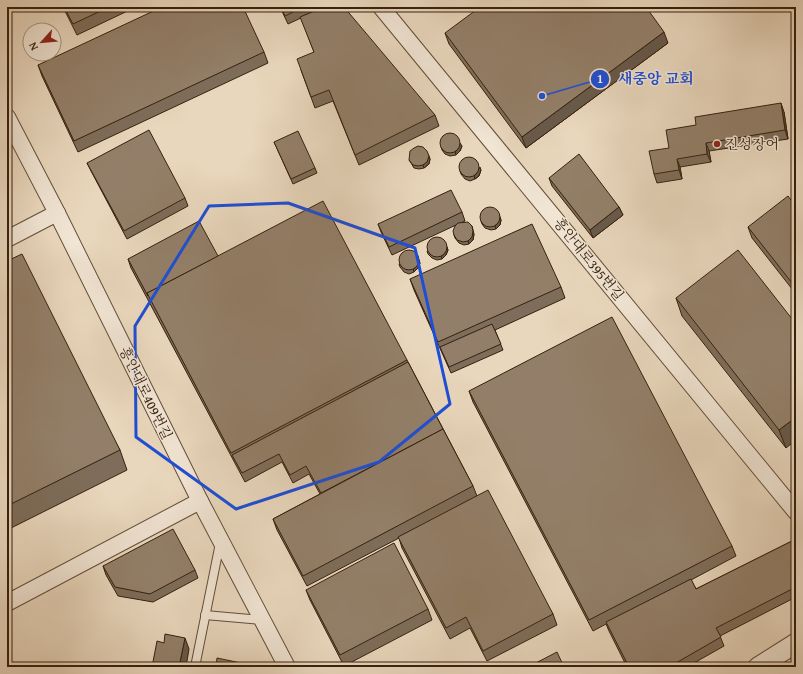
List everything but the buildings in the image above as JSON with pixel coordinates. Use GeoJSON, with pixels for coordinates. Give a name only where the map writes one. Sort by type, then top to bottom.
{"type":"FeatureCollection","features":[{"type":"Feature","properties":{"kind":"street","name":"흥안대로395번길"},"geometry":{"type":"LineString","coordinates":[[381,7],[796,512]]}},
{"type":"Feature","properties":{"kind":"street","name":"흥안대로409번길"},"geometry":{"type":"LineString","coordinates":[[7,117],[57,213],[200,500],[287,667]]}},
{"type":"Feature","properties":{"kind":"street"},"geometry":{"type":"LineString","coordinates":[[7,239],[57,213]]}},
{"type":"Feature","properties":{"kind":"street"},"geometry":{"type":"LineString","coordinates":[[7,603],[200,500]]}},
{"type":"Feature","properties":{"kind":"street"},"geometry":{"type":"LineString","coordinates":[[758,667],[796,643]]}},
{"type":"Feature","properties":{"kind":"lane"},"geometry":{"type":"LineString","coordinates":[[195,667],[221,540]]}},
{"type":"Feature","properties":{"kind":"lane"},"geometry":{"type":"LineString","coordinates":[[205,615],[263,620]]}},
{"type":"Feature","properties":{"kind":"highlighted area"},"geometry":{"type":"Polygon","coordinates":[[[288,203],[415,248],[450,404],[379,462],[236,509],[136,437],[135,326],[209,206],[288,203]]]}},
{"type":"Feature","properties":{"kind":"place","name":"새중앙 교회"},"geometry":{"type":"Point","coordinates":[542,96]}},
{"type":"Feature","properties":{"kind":"place","name":"진성장어"},"geometry":{"type":"Point","coordinates":[717,144]}}]}
